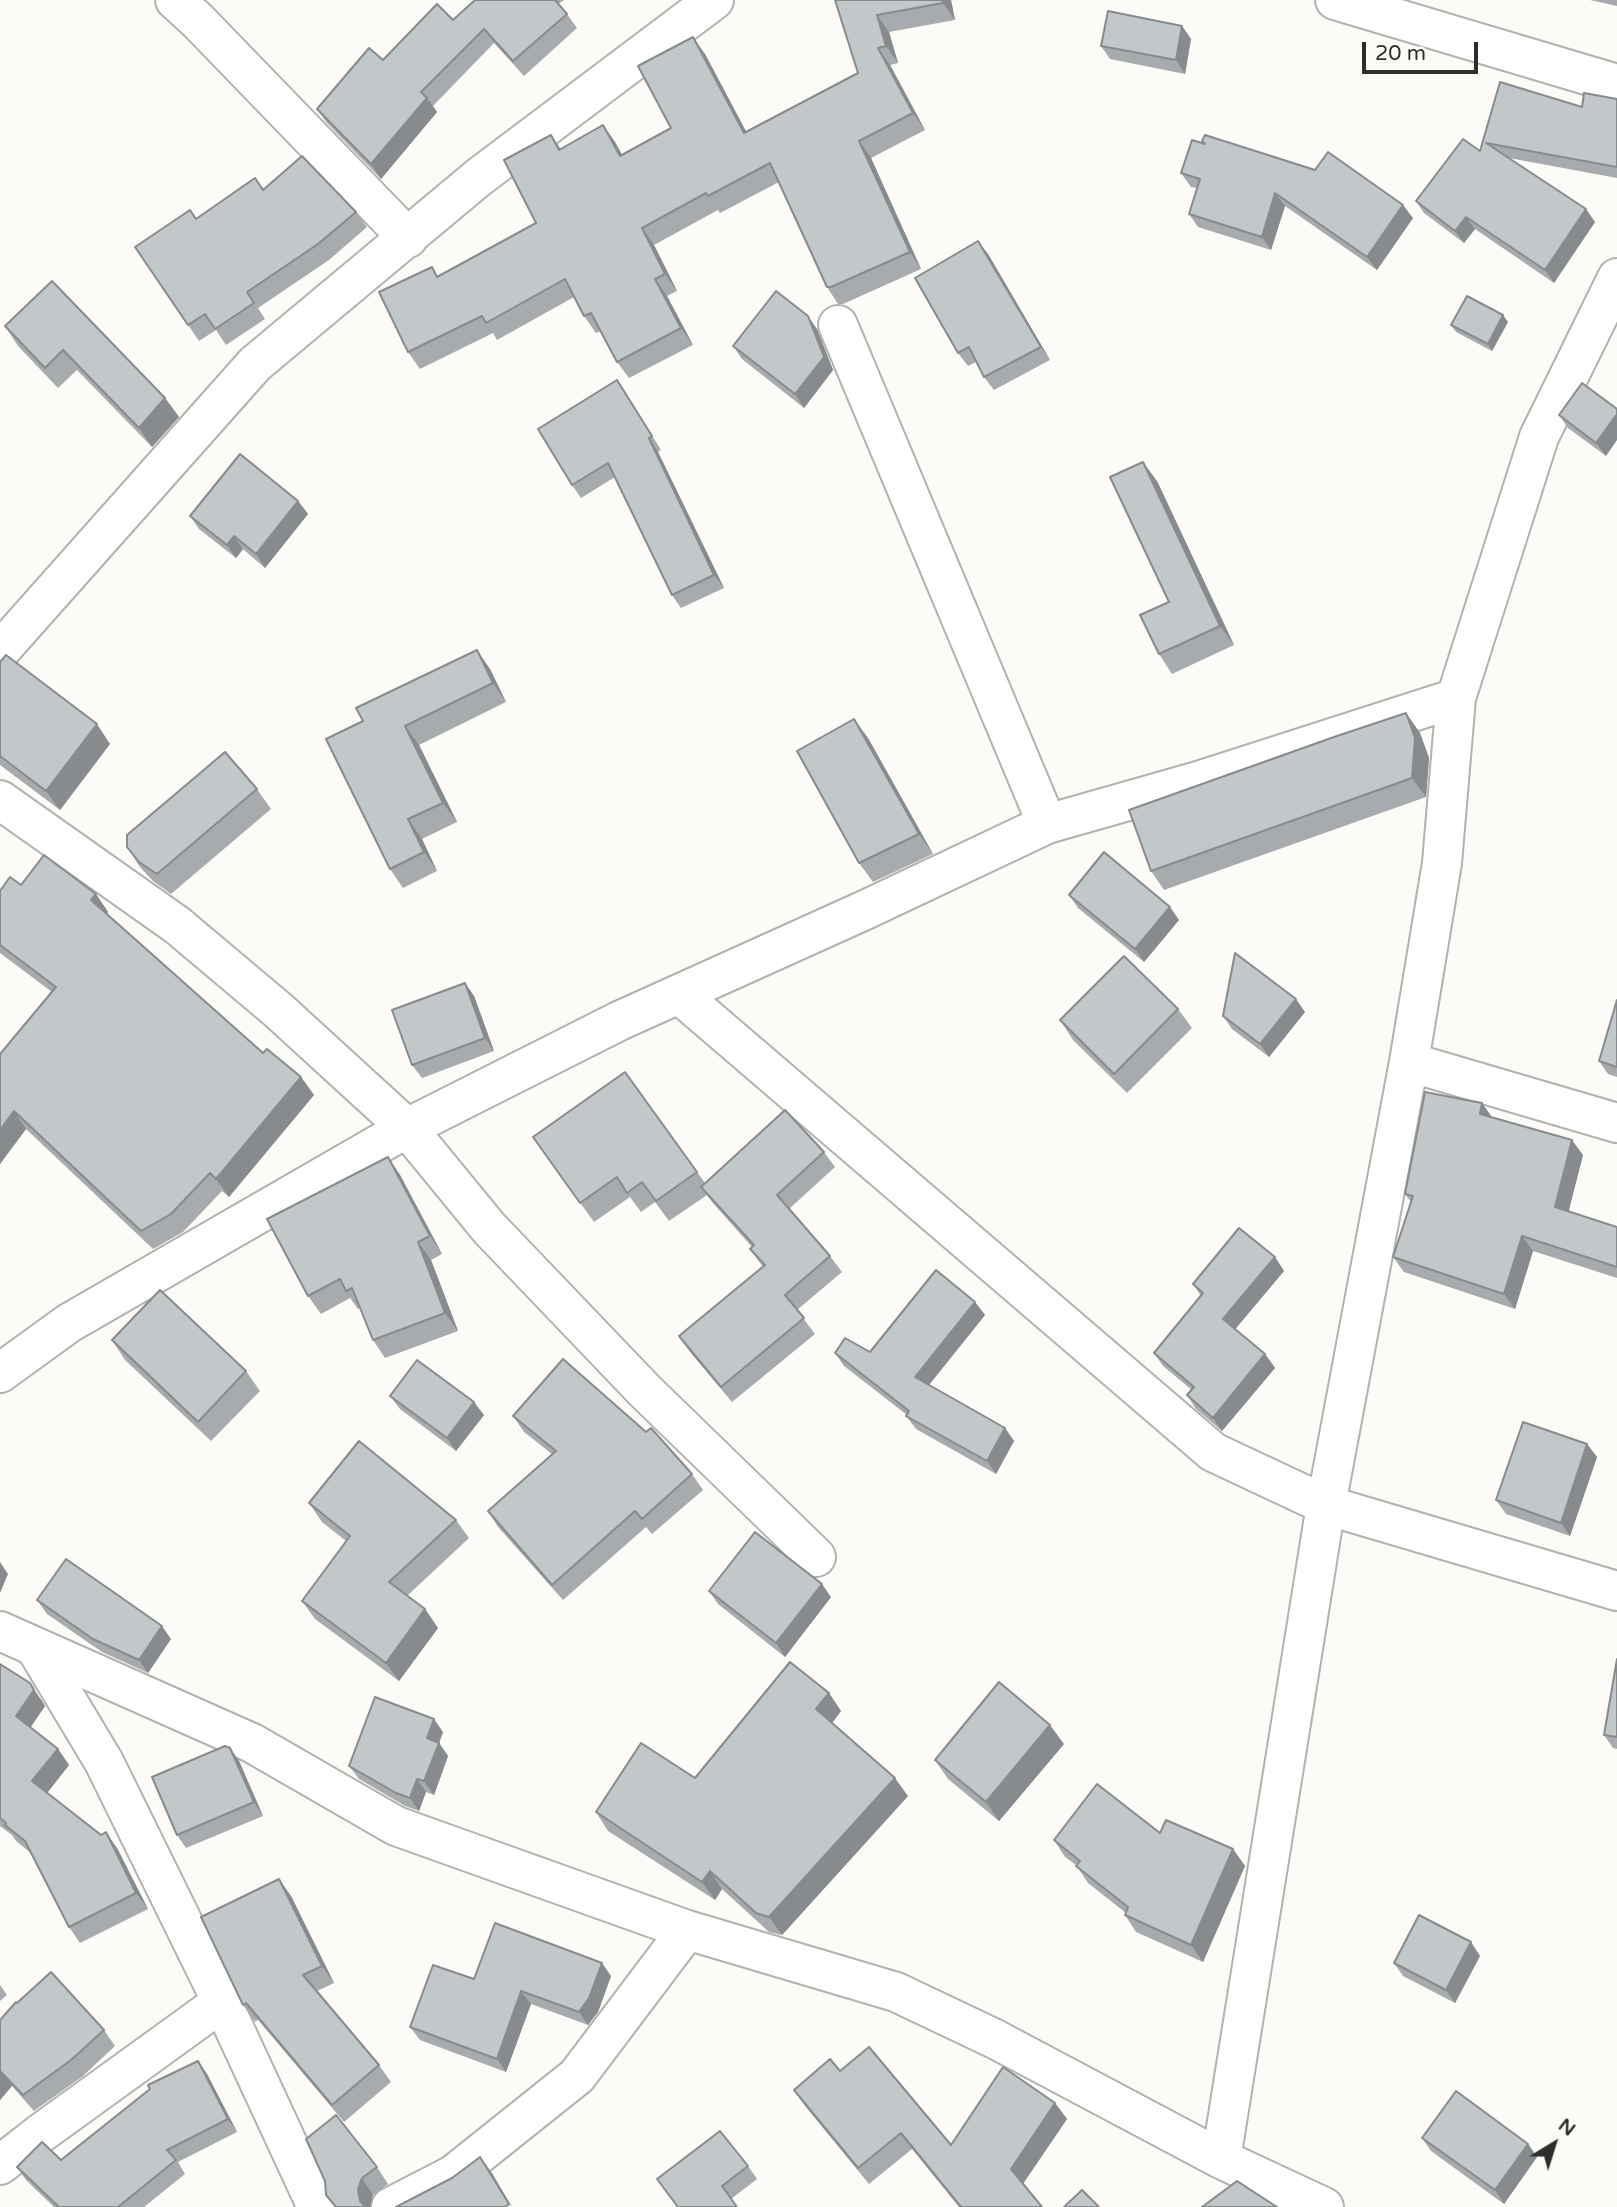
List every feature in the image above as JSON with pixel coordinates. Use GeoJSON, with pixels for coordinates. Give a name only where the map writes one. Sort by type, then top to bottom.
{"type":"FeatureCollection","features":[{"type":"Feature","properties":{"kind":"street"},"geometry":{"type":"LineString","coordinates":[[174,0],[198,21],[408,238]]}},
{"type":"Feature","properties":{"kind":"street"},"geometry":{"type":"LineString","coordinates":[[0,651],[255,364],[479,177],[714,0]]}},
{"type":"Feature","properties":{"kind":"street"},"geometry":{"type":"LineString","coordinates":[[1335,0],[1617,84]]}},
{"type":"Feature","properties":{"kind":"street"},"geometry":{"type":"LineString","coordinates":[[1221,2160],[1326,1505],[1409,1062],[1442,863],[1456,698],[1539,437],[1617,278]]}},
{"type":"Feature","properties":{"kind":"street"},"geometry":{"type":"LineString","coordinates":[[838,325],[1047,824]]}},
{"type":"Feature","properties":{"kind":"street"},"geometry":{"type":"LineString","coordinates":[[0,1373],[69,1323],[407,1128],[619,1021],[1047,824],[1198,781],[1456,698]]}},
{"type":"Feature","properties":{"kind":"street"},"geometry":{"type":"LineString","coordinates":[[0,800],[177,925],[278,1010],[407,1128],[498,1237],[645,1390],[816,1558]]}},
{"type":"Feature","properties":{"kind":"street"},"geometry":{"type":"LineString","coordinates":[[679,994],[1213,1452],[1326,1505],[1617,1591]]}},
{"type":"Feature","properties":{"kind":"street"},"geometry":{"type":"LineString","coordinates":[[1409,1062],[1617,1123]]}},
{"type":"Feature","properties":{"kind":"street"},"geometry":{"type":"LineString","coordinates":[[0,1631],[251,1743],[396,1826],[687,1930],[896,1992],[995,2039],[1221,2160],[1324,2207]]}},
{"type":"Feature","properties":{"kind":"street"},"geometry":{"type":"LineString","coordinates":[[35,1647],[104,1762],[222,2002],[317,2207]]}},
{"type":"Feature","properties":{"kind":"street"},"geometry":{"type":"LineString","coordinates":[[391,2207],[453,2175],[577,2076],[687,1930]]}},
{"type":"Feature","properties":{"kind":"street"},"geometry":{"type":"LineString","coordinates":[[0,2165],[222,2002]]}},
{"type":"Feature","properties":{"kind":"building"},"geometry":{"type":"Polygon","coordinates":[[[475,0],[555,0],[567,14],[513,61],[484,29],[421,92],[427,98],[371,164],[317,109],[369,48],[383,60],[437,4],[453,20],[475,0]]]}},
{"type":"Feature","properties":{"kind":"building"},"geometry":{"type":"Polygon","coordinates":[[[835,0],[942,0],[943,3],[877,15],[886,46],[878,48],[913,113],[859,141],[910,252],[827,287],[770,163],[708,196],[706,193],[642,228],[665,274],[655,279],[681,328],[617,362],[591,313],[584,316],[565,279],[486,323],[482,316],[408,352],[379,292],[432,267],[437,277],[536,223],[504,160],[551,135],[559,150],[603,125],[620,156],[671,128],[638,66],[693,37],[744,133],[858,73],[835,0]]]}},
{"type":"Feature","properties":{"kind":"building"},"geometry":{"type":"Polygon","coordinates":[[[1108,11],[1182,26],[1176,60],[1101,46],[1108,11]]]}},
{"type":"Feature","properties":{"kind":"building"},"geometry":{"type":"Polygon","coordinates":[[[1500,82],[1582,107],[1584,93],[1617,99],[1617,167],[1486,143],[1586,209],[1545,270],[1466,217],[1455,231],[1416,201],[1463,139],[1480,151],[1500,82]]]}},
{"type":"Feature","properties":{"kind":"building"},"geometry":{"type":"Polygon","coordinates":[[[1205,135],[1315,170],[1328,152],[1403,205],[1367,257],[1275,193],[1262,237],[1189,214],[1200,179],[1181,173],[1192,140],[1205,144],[1202,141],[1205,135]]]}},
{"type":"Feature","properties":{"kind":"building"},"geometry":{"type":"Polygon","coordinates":[[[302,156],[356,212],[318,244],[247,292],[254,303],[215,329],[205,314],[188,325],[135,247],[190,210],[196,219],[255,178],[263,190],[302,156]]]}},
{"type":"Feature","properties":{"kind":"building"},"geometry":{"type":"Polygon","coordinates":[[[978,241],[1041,347],[984,377],[969,347],[958,353],[915,278],[978,241]]]}},
{"type":"Feature","properties":{"kind":"building"},"geometry":{"type":"Polygon","coordinates":[[[52,281],[165,398],[139,428],[63,350],[45,368],[5,326],[52,281]]]}},
{"type":"Feature","properties":{"kind":"building"},"geometry":{"type":"Polygon","coordinates":[[[776,291],[808,316],[824,357],[795,394],[733,346],[776,291]]]}},
{"type":"Feature","properties":{"kind":"building"},"geometry":{"type":"Polygon","coordinates":[[[1467,296],[1503,315],[1488,344],[1451,325],[1467,296]]]}},
{"type":"Feature","properties":{"kind":"building"},"geometry":{"type":"Polygon","coordinates":[[[617,380],[652,436],[649,438],[714,575],[672,595],[608,463],[572,485],[538,429],[617,380]]]}},
{"type":"Feature","properties":{"kind":"building"},"geometry":{"type":"Polygon","coordinates":[[[1582,383],[1617,409],[1617,414],[1596,443],[1559,415],[1582,383]]]}},
{"type":"Feature","properties":{"kind":"building"},"geometry":{"type":"Polygon","coordinates":[[[240,454],[298,501],[256,554],[234,536],[227,545],[190,516],[240,454]]]}},
{"type":"Feature","properties":{"kind":"building"},"geometry":{"type":"Polygon","coordinates":[[[1143,462],[1220,626],[1159,654],[1140,615],[1169,602],[1110,477],[1143,462]]]}},
{"type":"Feature","properties":{"kind":"building"},"geometry":{"type":"Polygon","coordinates":[[[477,650],[493,683],[405,726],[443,803],[408,819],[424,852],[390,869],[326,739],[363,721],[356,708],[477,650]]]}},
{"type":"Feature","properties":{"kind":"building"},"geometry":{"type":"Polygon","coordinates":[[[6,655],[97,724],[46,791],[0,756],[0,662],[6,655]]]}},
{"type":"Feature","properties":{"kind":"building"},"geometry":{"type":"Polygon","coordinates":[[[1406,713],[1415,738],[1412,778],[1151,871],[1129,810],[1406,713]]]}},
{"type":"Feature","properties":{"kind":"building"},"geometry":{"type":"Polygon","coordinates":[[[854,719],[919,834],[859,863],[797,751],[854,719]]]}},
{"type":"Feature","properties":{"kind":"building"},"geometry":{"type":"Polygon","coordinates":[[[225,752],[257,789],[157,874],[139,862],[127,847],[127,835],[225,752]]]}},
{"type":"Feature","properties":{"kind":"building"},"geometry":{"type":"Polygon","coordinates":[[[1104,852],[1170,907],[1135,949],[1069,895],[1104,852]]]}},
{"type":"Feature","properties":{"kind":"building"},"geometry":{"type":"Polygon","coordinates":[[[44,855],[96,894],[91,900],[263,1053],[267,1049],[301,1077],[216,1179],[210,1173],[171,1214],[141,1231],[14,1111],[0,1130],[0,1054],[56,987],[0,945],[0,891],[10,877],[21,885],[44,855]]]}},
{"type":"Feature","properties":{"kind":"building"},"geometry":{"type":"Polygon","coordinates":[[[1235,953],[1296,999],[1260,1044],[1223,1016],[1235,953]]]}},
{"type":"Feature","properties":{"kind":"building"},"geometry":{"type":"Polygon","coordinates":[[[1124,956],[1178,1009],[1114,1074],[1060,1020],[1124,956]]]}},
{"type":"Feature","properties":{"kind":"building"},"geometry":{"type":"Polygon","coordinates":[[[465,983],[485,1038],[412,1065],[392,1010],[465,983]]]}},
{"type":"Feature","properties":{"kind":"building"},"geometry":{"type":"Polygon","coordinates":[[[1617,1000],[1617,1067],[1599,1061],[1617,1000]]]}},
{"type":"Feature","properties":{"kind":"building"},"geometry":{"type":"Polygon","coordinates":[[[625,1072],[697,1172],[656,1201],[642,1182],[627,1193],[617,1177],[580,1203],[533,1137],[625,1072]]]}},
{"type":"Feature","properties":{"kind":"building"},"geometry":{"type":"Polygon","coordinates":[[[1425,1092],[1482,1103],[1480,1114],[1572,1140],[1555,1207],[1617,1227],[1617,1267],[1522,1236],[1504,1294],[1393,1257],[1413,1196],[1405,1194],[1425,1092]]]}},
{"type":"Feature","properties":{"kind":"building"},"geometry":{"type":"Polygon","coordinates":[[[785,1110],[824,1152],[777,1195],[830,1256],[785,1295],[804,1318],[721,1387],[679,1336],[765,1265],[750,1249],[754,1245],[701,1187],[785,1110]]]}},
{"type":"Feature","properties":{"kind":"building"},"geometry":{"type":"Polygon","coordinates":[[[388,1157],[430,1236],[418,1242],[445,1313],[373,1340],[352,1288],[346,1291],[340,1279],[308,1296],[267,1219],[388,1157]]]}},
{"type":"Feature","properties":{"kind":"building"},"geometry":{"type":"Polygon","coordinates":[[[1239,1228],[1275,1257],[1223,1319],[1265,1354],[1213,1418],[1187,1395],[1194,1387],[1154,1353],[1203,1293],[1193,1284],[1239,1228]]]}},
{"type":"Feature","properties":{"kind":"building"},"geometry":{"type":"Polygon","coordinates":[[[936,1270],[975,1302],[915,1377],[1005,1428],[987,1461],[906,1416],[909,1411],[835,1353],[845,1338],[870,1352],[936,1270]]]}},
{"type":"Feature","properties":{"kind":"building"},"geometry":{"type":"Polygon","coordinates":[[[160,1290],[246,1371],[198,1422],[112,1340],[160,1290]]]}},
{"type":"Feature","properties":{"kind":"building"},"geometry":{"type":"Polygon","coordinates":[[[563,1359],[646,1432],[651,1428],[692,1474],[642,1519],[635,1511],[552,1585],[488,1511],[556,1451],[513,1416],[563,1359]]]}},
{"type":"Feature","properties":{"kind":"building"},"geometry":{"type":"Polygon","coordinates":[[[417,1360],[474,1402],[447,1438],[390,1396],[417,1360]]]}},
{"type":"Feature","properties":{"kind":"building"},"geometry":{"type":"Polygon","coordinates":[[[1523,1422],[1587,1444],[1561,1523],[1496,1500],[1523,1422]]]}},
{"type":"Feature","properties":{"kind":"building"},"geometry":{"type":"Polygon","coordinates":[[[359,1441],[456,1520],[389,1582],[425,1609],[386,1663],[302,1601],[350,1536],[309,1503],[359,1441]]]}},
{"type":"Feature","properties":{"kind":"building"},"geometry":{"type":"Polygon","coordinates":[[[755,1532],[822,1584],[776,1643],[709,1591],[755,1532]]]}},
{"type":"Feature","properties":{"kind":"building"},"geometry":{"type":"Polygon","coordinates":[[[66,1559],[162,1626],[139,1660],[93,1639],[37,1600],[66,1559]]]}},
{"type":"Feature","properties":{"kind":"building"},"geometry":{"type":"Polygon","coordinates":[[[1617,1659],[1617,1737],[1604,1735],[1617,1659]]]}},
{"type":"Feature","properties":{"kind":"building"},"geometry":{"type":"Polygon","coordinates":[[[790,1662],[829,1693],[816,1709],[895,1778],[769,1917],[756,1913],[710,1871],[702,1882],[596,1812],[641,1743],[695,1778],[790,1662]]]}},
{"type":"Feature","properties":{"kind":"building"},"geometry":{"type":"Polygon","coordinates":[[[0,1664],[30,1683],[34,1690],[16,1716],[58,1749],[32,1781],[101,1835],[106,1832],[136,1893],[69,1927],[25,1841],[0,1818],[0,1664]]]}},
{"type":"Feature","properties":{"kind":"building"},"geometry":{"type":"Polygon","coordinates":[[[999,1682],[1050,1725],[986,1802],[935,1760],[999,1682]]]}},
{"type":"Feature","properties":{"kind":"building"},"geometry":{"type":"Polygon","coordinates":[[[375,1697],[434,1719],[427,1738],[439,1743],[424,1781],[417,1779],[410,1798],[349,1766],[375,1697]]]}},
{"type":"Feature","properties":{"kind":"building"},"geometry":{"type":"Polygon","coordinates":[[[225,1746],[230,1748],[254,1802],[177,1835],[152,1777],[225,1746]]]}},
{"type":"Feature","properties":{"kind":"building"},"geometry":{"type":"Polygon","coordinates":[[[1097,1784],[1160,1833],[1166,1820],[1233,1849],[1191,1945],[1125,1915],[1128,1907],[1076,1866],[1080,1861],[1054,1840],[1097,1784]]]}},
{"type":"Feature","properties":{"kind":"building"},"geometry":{"type":"Polygon","coordinates":[[[279,1879],[322,1966],[303,1975],[379,2065],[332,2105],[246,2003],[243,2005],[201,1917],[279,1879]]]}},
{"type":"Feature","properties":{"kind":"building"},"geometry":{"type":"Polygon","coordinates":[[[1419,1915],[1471,1942],[1446,1990],[1394,1963],[1419,1915]]]}},
{"type":"Feature","properties":{"kind":"building"},"geometry":{"type":"Polygon","coordinates":[[[495,1923],[602,1963],[589,1998],[579,2012],[521,1991],[497,2059],[410,2027],[433,1965],[474,1979],[495,1923]]]}},
{"type":"Feature","properties":{"kind":"building"},"geometry":{"type":"Polygon","coordinates":[[[51,1972],[104,2030],[71,2060],[23,2095],[0,2071],[0,2020],[16,2002],[51,1972]]]}},
{"type":"Feature","properties":{"kind":"building"},"geometry":{"type":"Polygon","coordinates":[[[869,2047],[951,2145],[1003,2067],[1055,2103],[1011,2169],[1042,2207],[961,2207],[901,2133],[858,2168],[794,2090],[830,2059],[840,2071],[869,2047]]]}},
{"type":"Feature","properties":{"kind":"building"},"geometry":{"type":"Polygon","coordinates":[[[198,2061],[228,2119],[167,2150],[176,2160],[118,2207],[59,2207],[17,2167],[42,2142],[61,2160],[150,2089],[148,2085],[198,2061]]]}},
{"type":"Feature","properties":{"kind":"building"},"geometry":{"type":"Polygon","coordinates":[[[1456,2091],[1528,2144],[1495,2190],[1422,2138],[1456,2091]]]}},
{"type":"Feature","properties":{"kind":"building"},"geometry":{"type":"Polygon","coordinates":[[[336,2115],[377,2167],[362,2178],[358,2189],[360,2201],[366,2207],[336,2207],[326,2195],[325,2181],[306,2139],[336,2115]]]}},
{"type":"Feature","properties":{"kind":"building"},"geometry":{"type":"Polygon","coordinates":[[[720,2131],[748,2166],[722,2186],[737,2207],[678,2207],[657,2179],[720,2131]]]}},
{"type":"Feature","properties":{"kind":"building"},"geometry":{"type":"Polygon","coordinates":[[[480,2157],[509,2204],[505,2207],[396,2207],[452,2178],[480,2157]]]}},
{"type":"Feature","properties":{"kind":"building"},"geometry":{"type":"Polygon","coordinates":[[[1237,2181],[1277,2207],[1202,2207],[1237,2181]]]}},
{"type":"Feature","properties":{"kind":"building"},"geometry":{"type":"Polygon","coordinates":[[[1082,2190],[1099,2207],[1064,2207],[1082,2190]]]}}]}
